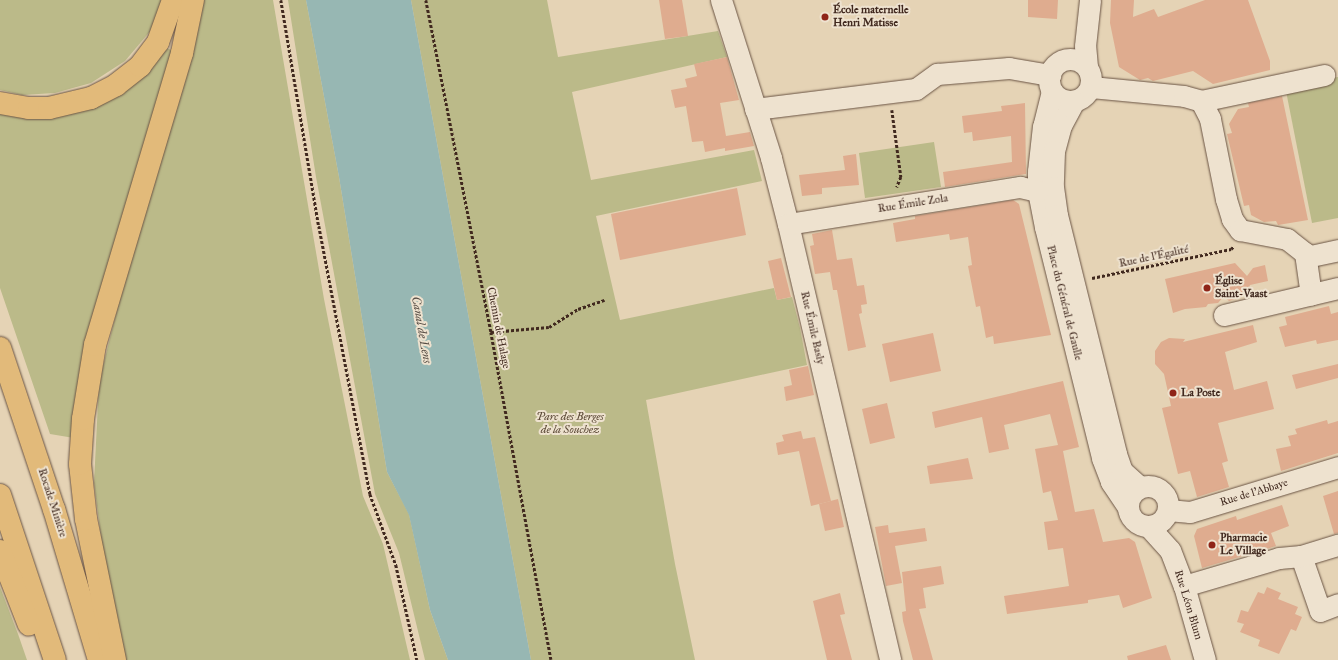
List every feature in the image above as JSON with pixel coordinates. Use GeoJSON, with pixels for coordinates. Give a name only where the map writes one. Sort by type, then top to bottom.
{"type":"FeatureCollection","features":[{"type":"Feature","properties":{"kind":"highway"},"geometry":{"type":"LineString","coordinates":[[0,103],[29,108],[49,108],[91,98],[116,84],[140,66],[158,42],[173,0]]}},
{"type":"Feature","properties":{"kind":"highway"},"geometry":{"type":"LineString","coordinates":[[115,660],[86,519],[80,464],[83,419],[95,345],[182,53],[193,0]]}},
{"type":"Feature","properties":{"kind":"highway","name":"Rocade Minière"},"geometry":{"type":"LineString","coordinates":[[0,348],[54,509],[99,660]]}},
{"type":"Feature","properties":{"kind":"highway"},"geometry":{"type":"LineString","coordinates":[[0,495],[55,660]]}},
{"type":"Feature","properties":{"kind":"highway"},"geometry":{"type":"LineString","coordinates":[[0,551],[42,660]]}},
{"type":"Feature","properties":{"kind":"street","name":"Rue Émile Basly"},"geometry":{"type":"LineString","coordinates":[[721,0],[755,109],[788,224],[890,660]]}},
{"type":"Feature","properties":{"kind":"street"},"geometry":{"type":"LineString","coordinates":[[1051,83],[1054,67],[1068,59],[1073,50],[1080,0]]}},
{"type":"Feature","properties":{"kind":"street"},"geometry":{"type":"LineString","coordinates":[[755,109],[916,89],[937,74],[1009,68],[1051,83],[1061,99],[1074,101],[1081,99],[1089,77],[1085,46],[1090,0]]}},
{"type":"Feature","properties":{"kind":"street"},"geometry":{"type":"LineString","coordinates":[[1068,59],[1082,62],[1089,77]]}},
{"type":"Feature","properties":{"kind":"street"},"geometry":{"type":"LineString","coordinates":[[1089,77],[1184,96],[1201,102],[1324,75]]}},
{"type":"Feature","properties":{"kind":"street","name":"Place du Général de Gaulle"},"geometry":{"type":"LineString","coordinates":[[1051,83],[1040,149],[1038,190],[1102,458],[1111,482],[1128,507]]}},
{"type":"Feature","properties":{"kind":"street","name":"Place du Général de Gaulle"},"geometry":{"type":"LineString","coordinates":[[1074,101],[1061,125],[1054,151],[1053,187],[1057,215],[1116,454],[1122,471],[1140,487]]}},
{"type":"Feature","properties":{"kind":"street"},"geometry":{"type":"LineString","coordinates":[[1201,102],[1210,119],[1226,199],[1232,219],[1240,230],[1287,239],[1305,253],[1311,295]]}},
{"type":"Feature","properties":{"kind":"street","name":"Rue Émile Zola"},"geometry":{"type":"LineString","coordinates":[[788,224],[1020,187],[1038,190]]}},
{"type":"Feature","properties":{"kind":"street"},"geometry":{"type":"LineString","coordinates":[[1306,257],[1338,250]]}},
{"type":"Feature","properties":{"kind":"street"},"geometry":{"type":"LineString","coordinates":[[1224,316],[1338,288]]}},
{"type":"Feature","properties":{"kind":"street","name":"Rue de l'Abbaye"},"geometry":{"type":"LineString","coordinates":[[1167,513],[1190,512],[1338,467]]}},
{"type":"Feature","properties":{"kind":"street"},"geometry":{"type":"LineString","coordinates":[[1151,486],[1161,490],[1167,499],[1167,513],[1156,525],[1149,527],[1134,521],[1128,507],[1131,495],[1140,487],[1151,486]]}},
{"type":"Feature","properties":{"kind":"street","name":"Rue Léon Blum"},"geometry":{"type":"LineString","coordinates":[[1167,513],[1170,550],[1184,586],[1205,660]]}},
{"type":"Feature","properties":{"kind":"street","name":"Rue Léon Blum"},"geometry":{"type":"LineString","coordinates":[[1149,527],[1170,550]]}},
{"type":"Feature","properties":{"kind":"street"},"geometry":{"type":"LineString","coordinates":[[1184,586],[1279,558],[1301,556],[1338,544]]}},
{"type":"Feature","properties":{"kind":"street"},"geometry":{"type":"LineString","coordinates":[[1301,556],[1320,611],[1338,604]]}},
{"type":"Feature","properties":{"kind":"path"},"geometry":{"type":"LineString","coordinates":[[281,0],[319,226],[370,494],[396,565],[417,660]]}},
{"type":"Feature","properties":{"kind":"path","name":"Chemin de Halage"},"geometry":{"type":"LineString","coordinates":[[426,0],[491,332],[551,660]]}},
{"type":"Feature","properties":{"kind":"path"},"geometry":{"type":"LineString","coordinates":[[889,92],[902,176],[894,194],[896,206]]}},
{"type":"Feature","properties":{"kind":"path","name":"Rue de l’Égalité"},"geometry":{"type":"LineString","coordinates":[[1074,281],[1231,249],[1240,230]]}},
{"type":"Feature","properties":{"kind":"path"},"geometry":{"type":"LineString","coordinates":[[491,332],[549,327],[578,309],[604,300]]}},
{"type":"Feature","properties":{"kind":"green space"},"geometry":{"type":"Polygon","coordinates":[[[0,0],[162,0],[152,29],[125,61],[91,83],[55,93],[22,95],[0,90],[0,0]]]}},
{"type":"Feature","properties":{"kind":"green space"},"geometry":{"type":"Polygon","coordinates":[[[204,0],[273,0],[324,299],[363,496],[383,544],[410,660],[126,660],[105,568],[94,483],[99,382],[120,298],[192,58],[204,0]]]}},
{"type":"Feature","properties":{"kind":"green space"},"geometry":{"type":"Polygon","coordinates":[[[288,0],[306,0],[339,177],[387,472],[409,514],[430,610],[448,660],[425,660],[399,553],[375,494],[316,177],[288,0]]]}},
{"type":"Feature","properties":{"kind":"green space","name":"Parc des Berges de la Souchez"},"geometry":{"type":"Polygon","coordinates":[[[411,0],[547,0],[558,57],[718,31],[727,57],[572,92],[591,180],[754,150],[762,181],[596,216],[620,320],[774,288],[777,300],[792,297],[800,328],[807,365],[646,400],[675,564],[695,660],[531,660],[411,0]]]}},
{"type":"Feature","properties":{"kind":"green space"},"geometry":{"type":"Polygon","coordinates":[[[162,47],[175,51],[74,438],[50,434],[0,288],[0,110],[42,115],[162,47]]]}},
{"type":"Feature","properties":{"kind":"green space"},"geometry":{"type":"Polygon","coordinates":[[[1338,77],[1338,218],[1312,223],[1285,86],[1338,77]]]}},
{"type":"Feature","properties":{"kind":"green space"},"geometry":{"type":"Polygon","coordinates":[[[934,142],[941,187],[865,198],[859,153],[934,142]]]}},
{"type":"Feature","properties":{"kind":"green space"},"geometry":{"type":"Polygon","coordinates":[[[0,587],[18,634],[27,660],[0,660],[0,587]]]}},
{"type":"Feature","properties":{"kind":"water","name":"Canal de Lens"},"geometry":{"type":"Polygon","coordinates":[[[306,0],[411,0],[531,660],[448,660],[430,610],[409,515],[387,472],[339,177],[306,0]]]}},
{"type":"Feature","properties":{"kind":"building"},"geometry":{"type":"Polygon","coordinates":[[[659,0],[682,0],[688,36],[665,39],[659,0]]]}},
{"type":"Feature","properties":{"kind":"building"},"geometry":{"type":"Polygon","coordinates":[[[1028,0],[1058,0],[1057,19],[1028,17],[1028,0]]]}},
{"type":"Feature","properties":{"kind":"building"},"geometry":{"type":"Polygon","coordinates":[[[1111,0],[1134,0],[1133,17],[1154,9],[1158,17],[1205,0],[1248,0],[1270,61],[1270,70],[1213,84],[1193,71],[1153,81],[1148,78],[1140,80],[1119,67],[1110,23],[1111,0]]]}},
{"type":"Feature","properties":{"kind":"building"},"geometry":{"type":"Polygon","coordinates":[[[727,57],[739,100],[720,103],[726,136],[750,132],[754,146],[725,151],[725,148],[705,152],[703,141],[692,142],[686,106],[675,108],[671,90],[687,87],[685,79],[697,76],[694,64],[727,57]]]}},
{"type":"Feature","properties":{"kind":"building"},"geometry":{"type":"Polygon","coordinates":[[[1282,96],[1308,220],[1278,225],[1276,221],[1264,222],[1251,215],[1249,205],[1244,206],[1227,134],[1232,133],[1229,124],[1238,109],[1249,107],[1248,103],[1282,96]]]}},
{"type":"Feature","properties":{"kind":"building"},"geometry":{"type":"Polygon","coordinates":[[[1025,103],[1026,174],[945,187],[943,172],[1012,162],[1011,136],[973,141],[972,132],[964,133],[962,116],[1002,111],[1001,106],[1025,103]]]}},
{"type":"Feature","properties":{"kind":"building"},"geometry":{"type":"Polygon","coordinates":[[[856,154],[859,185],[822,188],[822,194],[802,196],[799,175],[845,170],[843,156],[856,154]]]}},
{"type":"Feature","properties":{"kind":"building"},"geometry":{"type":"Polygon","coordinates":[[[737,188],[746,235],[620,260],[611,214],[737,188]]]}},
{"type":"Feature","properties":{"kind":"building"},"geometry":{"type":"Polygon","coordinates":[[[1013,200],[1019,204],[1051,335],[994,344],[993,336],[986,338],[980,306],[976,307],[968,266],[972,265],[968,237],[950,240],[949,234],[896,242],[893,223],[915,219],[915,216],[1013,200]]]}},
{"type":"Feature","properties":{"kind":"building"},"geometry":{"type":"Polygon","coordinates":[[[832,230],[837,260],[852,258],[857,286],[864,285],[867,304],[861,305],[862,313],[859,314],[866,347],[848,351],[837,290],[833,290],[830,272],[815,274],[810,246],[814,245],[812,234],[832,230]]]}},
{"type":"Feature","properties":{"kind":"building"},"geometry":{"type":"Polygon","coordinates":[[[781,258],[791,297],[777,300],[768,261],[781,258]]]}},
{"type":"Feature","properties":{"kind":"building","name":"Église Saint-Vaast"},"geometry":{"type":"Polygon","coordinates":[[[1235,263],[1247,276],[1253,268],[1265,265],[1268,281],[1250,285],[1247,293],[1241,297],[1229,301],[1224,296],[1218,303],[1208,304],[1206,307],[1185,309],[1173,313],[1165,279],[1235,263]]]}},
{"type":"Feature","properties":{"kind":"building"},"geometry":{"type":"Polygon","coordinates":[[[1329,306],[1331,314],[1338,312],[1338,340],[1317,344],[1316,340],[1285,347],[1279,327],[1287,325],[1285,317],[1329,306]]]}},
{"type":"Feature","properties":{"kind":"building"},"geometry":{"type":"Polygon","coordinates":[[[1253,325],[1257,342],[1225,352],[1234,390],[1267,381],[1274,409],[1218,423],[1228,461],[1222,463],[1229,487],[1197,497],[1190,471],[1178,474],[1162,408],[1171,406],[1164,374],[1155,364],[1155,351],[1161,342],[1169,338],[1185,339],[1183,342],[1253,325]]]}},
{"type":"Feature","properties":{"kind":"building"},"geometry":{"type":"Polygon","coordinates":[[[933,333],[941,371],[890,382],[882,344],[933,333]]]}},
{"type":"Feature","properties":{"kind":"building"},"geometry":{"type":"Polygon","coordinates":[[[1338,364],[1338,378],[1296,389],[1292,375],[1338,364]]]}},
{"type":"Feature","properties":{"kind":"building"},"geometry":{"type":"Polygon","coordinates":[[[808,366],[814,395],[786,401],[784,387],[792,385],[789,370],[808,366]]]}},
{"type":"Feature","properties":{"kind":"building"},"geometry":{"type":"Polygon","coordinates":[[[1063,381],[1079,447],[1063,451],[1075,512],[1094,509],[1103,542],[1129,538],[1135,542],[1152,598],[1123,608],[1119,595],[1088,600],[1088,603],[1007,614],[1004,596],[1069,586],[1063,548],[1048,550],[1044,522],[1058,520],[1051,491],[1043,493],[1035,449],[1058,445],[1050,414],[1004,425],[1009,449],[989,453],[982,417],[935,428],[932,412],[1063,381]]]}},
{"type":"Feature","properties":{"kind":"building"},"geometry":{"type":"Polygon","coordinates":[[[887,403],[895,438],[870,444],[862,409],[887,403]]]}},
{"type":"Feature","properties":{"kind":"building"},"geometry":{"type":"Polygon","coordinates":[[[1327,420],[1328,424],[1338,421],[1338,453],[1281,471],[1276,449],[1291,446],[1288,436],[1297,434],[1295,429],[1327,420]]]}},
{"type":"Feature","properties":{"kind":"building"},"geometry":{"type":"Polygon","coordinates":[[[801,431],[803,439],[815,437],[831,501],[811,506],[799,451],[778,455],[776,443],[784,441],[782,435],[801,431]]]}},
{"type":"Feature","properties":{"kind":"building"},"geometry":{"type":"Polygon","coordinates":[[[968,458],[973,479],[930,484],[927,466],[968,458]]]}},
{"type":"Feature","properties":{"kind":"building"},"geometry":{"type":"Polygon","coordinates":[[[1338,491],[1338,533],[1334,534],[1323,496],[1338,491]]]}},
{"type":"Feature","properties":{"kind":"building"},"geometry":{"type":"Polygon","coordinates":[[[838,499],[844,527],[825,531],[819,504],[838,499]]]}},
{"type":"Feature","properties":{"kind":"building"},"geometry":{"type":"Polygon","coordinates":[[[1282,505],[1289,526],[1271,533],[1276,546],[1202,568],[1194,536],[1197,529],[1236,516],[1237,520],[1282,505]]]}},
{"type":"Feature","properties":{"kind":"building"},"geometry":{"type":"Polygon","coordinates":[[[888,525],[889,533],[925,528],[927,541],[895,546],[902,583],[886,586],[875,527],[888,525]]]}},
{"type":"Feature","properties":{"kind":"building"},"geometry":{"type":"Polygon","coordinates":[[[941,566],[944,584],[923,588],[926,608],[919,609],[933,660],[913,660],[903,621],[902,612],[906,611],[902,572],[941,566]]]}},
{"type":"Feature","properties":{"kind":"building"},"geometry":{"type":"Polygon","coordinates":[[[1267,587],[1281,593],[1278,599],[1298,607],[1295,614],[1302,617],[1296,631],[1291,629],[1279,654],[1258,646],[1260,640],[1240,632],[1244,624],[1237,622],[1241,610],[1248,612],[1258,592],[1264,594],[1267,587]]]}},
{"type":"Feature","properties":{"kind":"building"},"geometry":{"type":"Polygon","coordinates":[[[840,593],[845,614],[840,615],[852,660],[827,660],[813,601],[840,593]]]}},
{"type":"Feature","properties":{"kind":"building"},"geometry":{"type":"Polygon","coordinates":[[[1166,645],[1171,660],[1128,660],[1127,656],[1166,645]]]}},
{"type":"Feature","properties":{"kind":"place","name":"École maternelle Henri Matisse"},"geometry":{"type":"Point","coordinates":[825,17]}},
{"type":"Feature","properties":{"kind":"place","name":"Église Saint-Vaast"},"geometry":{"type":"Point","coordinates":[1207,288]}},
{"type":"Feature","properties":{"kind":"place","name":"La Poste"},"geometry":{"type":"Point","coordinates":[1173,393]}},
{"type":"Feature","properties":{"kind":"place","name":"Pharmacie Le Village"},"geometry":{"type":"Point","coordinates":[1212,545]}}]}
